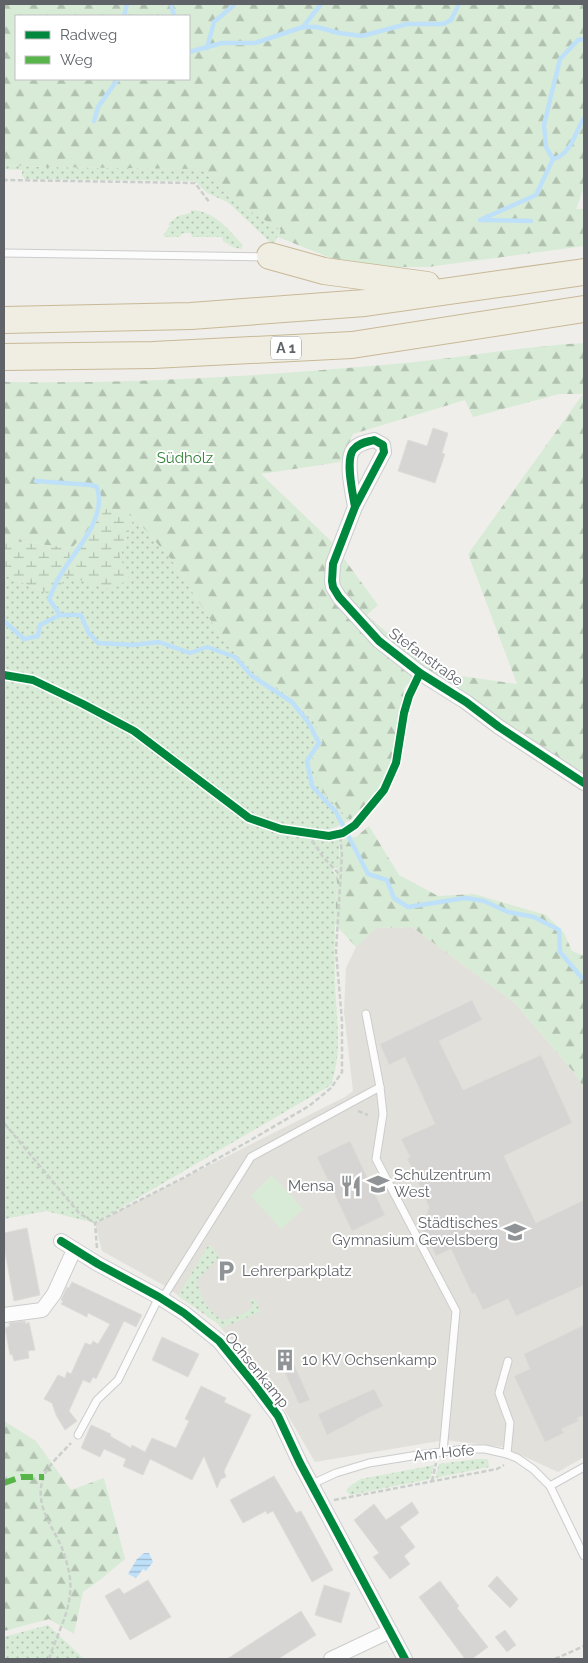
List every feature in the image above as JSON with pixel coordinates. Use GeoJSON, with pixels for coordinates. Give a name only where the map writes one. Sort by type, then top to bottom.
{"type":"FeatureCollection","features":[{"type":"Feature","properties":{"kind":"highway"},"geometry":{"type":"LineString","coordinates":[[270,256],[324,271],[465,289]]}},
{"type":"Feature","properties":{"kind":"highway"},"geometry":{"type":"LineString","coordinates":[[4,320],[191,316],[365,303],[584,272]]}},
{"type":"Feature","properties":{"kind":"highway","name":"A 1"},"geometry":{"type":"LineString","coordinates":[[4,358],[153,355],[352,345],[584,309]]}},
{"type":"Feature","properties":{"kind":"highway"},"geometry":{"type":"LineString","coordinates":[[533,317],[584,326]]}},
{"type":"Feature","properties":{"kind":"street","name":"Stefanstraße"},"geometry":{"type":"LineString","coordinates":[[355,508],[333,564],[333,587],[338,597],[379,641],[420,673],[466,702],[499,727],[584,783]]}},
{"type":"Feature","properties":{"kind":"street","name":"Ochsenkamp"},"geometry":{"type":"LineString","coordinates":[[61,1241],[184,1313],[219,1341],[278,1416],[404,1659]]}},
{"type":"Feature","properties":{"kind":"street"},"geometry":{"type":"LineString","coordinates":[[4,1315],[42,1310],[54,1294],[74,1250]]}},
{"type":"Feature","properties":{"kind":"street"},"geometry":{"type":"LineString","coordinates":[[331,1659],[390,1631]]}},
{"type":"Feature","properties":{"kind":"lane"},"geometry":{"type":"LineString","coordinates":[[4,254],[270,256]]}},
{"type":"Feature","properties":{"kind":"lane"},"geometry":{"type":"LineString","coordinates":[[366,1014],[380,1087],[383,1114],[376,1159],[456,1311],[441,1452]]}},
{"type":"Feature","properties":{"kind":"lane"},"geometry":{"type":"LineString","coordinates":[[78,1434],[97,1400],[118,1380],[160,1298],[251,1157],[380,1087]]}},
{"type":"Feature","properties":{"kind":"lane"},"geometry":{"type":"LineString","coordinates":[[507,1454],[510,1423],[499,1393],[508,1361]]}},
{"type":"Feature","properties":{"kind":"lane","name":"Am Hofe"},"geometry":{"type":"LineString","coordinates":[[312,1484],[336,1473],[369,1464],[465,1448],[485,1449],[507,1454],[517,1458],[533,1469],[550,1486],[584,1556]]}},
{"type":"Feature","properties":{"kind":"lane"},"geometry":{"type":"LineString","coordinates":[[550,1486],[584,1466]]}},
{"type":"Feature","properties":{"kind":"path"},"geometry":{"type":"LineString","coordinates":[[4,182],[5,180],[195,183],[210,203]]}},
{"type":"Feature","properties":{"kind":"path"},"geometry":{"type":"LineString","coordinates":[[308,834],[323,857],[341,877]]}},
{"type":"Feature","properties":{"kind":"path"},"geometry":{"type":"LineString","coordinates":[[95,1223],[185,1177],[309,1106],[332,1088],[342,1072],[342,1021],[336,951],[342,855],[340,834]]}},
{"type":"Feature","properties":{"kind":"path"},"geometry":{"type":"LineString","coordinates":[[357,1111],[368,1115]]}},
{"type":"Feature","properties":{"kind":"path"},"geometry":{"type":"LineString","coordinates":[[4,1123],[79,1213],[95,1223]]}},
{"type":"Feature","properties":{"kind":"path"},"geometry":{"type":"LineString","coordinates":[[95,1223],[98,1264]]}},
{"type":"Feature","properties":{"kind":"path"},"geometry":{"type":"LineString","coordinates":[[49,1659],[70,1594],[66,1561],[46,1518],[41,1497],[44,1477],[48,1469],[78,1434]]}},
{"type":"Feature","properties":{"kind":"path"},"geometry":{"type":"LineString","coordinates":[[432,1481],[441,1452]]}},
{"type":"Feature","properties":{"kind":"path"},"geometry":{"type":"LineString","coordinates":[[321,1502],[497,1469],[517,1458]]}},
{"type":"Feature","properties":{"kind":"path"},"geometry":{"type":"LineString","coordinates":[[555,1659],[584,1646]]}},
{"type":"Feature","properties":{"kind":"shaded area","name":"Schulzentrum West"},"geometry":{"type":"Polygon","coordinates":[[[412,927],[515,1003],[577,1076],[584,1089],[584,1457],[558,1472],[503,1447],[445,1440],[315,1462],[269,1383],[217,1323],[165,1286],[102,1251],[95,1223],[345,1097],[353,1091],[344,1012],[346,968],[356,947],[375,928],[412,927]]]}},
{"type":"Feature","properties":{"kind":"green space"},"geometry":{"type":"Polygon","coordinates":[[[4,4],[584,4],[584,188],[576,209],[584,209],[584,246],[428,267],[382,267],[331,258],[278,237],[281,230],[232,200],[203,171],[196,169],[4,165],[4,4]]]}},
{"type":"Feature","properties":{"kind":"green space"},"geometry":{"type":"Polygon","coordinates":[[[4,165],[196,169],[203,171],[232,200],[281,230],[273,245],[232,206],[207,193],[195,181],[24,179],[22,170],[4,169],[4,165]]]}},
{"type":"Feature","properties":{"kind":"green space"},"geometry":{"type":"Polygon","coordinates":[[[191,210],[200,211],[214,217],[243,245],[241,249],[223,241],[222,237],[192,237],[191,233],[183,233],[179,237],[165,237],[163,235],[170,226],[168,224],[178,216],[191,213],[191,210]]]}},
{"type":"Feature","properties":{"kind":"green space","name":"Südholz"},"geometry":{"type":"Polygon","coordinates":[[[584,343],[584,779],[424,667],[404,688],[396,749],[381,788],[350,820],[323,792],[310,762],[323,742],[313,718],[226,644],[171,559],[134,517],[107,508],[72,548],[4,540],[4,382],[107,382],[261,375],[415,362],[584,343]],[[559,394],[473,417],[465,400],[353,434],[340,462],[261,474],[331,541],[378,605],[367,615],[416,658],[440,673],[517,684],[468,554],[583,394],[559,394]]]}},
{"type":"Feature","properties":{"kind":"green space"},"geometry":{"type":"Polygon","coordinates":[[[107,508],[134,517],[120,557],[129,578],[113,590],[66,576],[59,589],[47,593],[4,575],[4,540],[72,548],[107,508]]]}},
{"type":"Feature","properties":{"kind":"green space"},"geometry":{"type":"Polygon","coordinates":[[[134,517],[171,559],[226,644],[313,718],[323,742],[323,792],[350,820],[332,828],[319,830],[286,826],[255,816],[246,812],[138,729],[30,676],[4,672],[4,575],[47,593],[66,576],[120,557],[134,517]]]}},
{"type":"Feature","properties":{"kind":"green space"},"geometry":{"type":"Polygon","coordinates":[[[4,679],[32,684],[84,708],[134,735],[247,821],[276,832],[307,837],[339,839],[339,866],[332,870],[336,875],[337,882],[335,982],[338,1047],[335,1072],[331,1085],[95,1223],[46,1211],[4,1219],[4,679]]]}},
{"type":"Feature","properties":{"kind":"green space"},"geometry":{"type":"Polygon","coordinates":[[[369,826],[399,875],[438,896],[474,894],[546,915],[564,933],[572,951],[584,956],[584,1089],[577,1076],[515,1003],[412,927],[376,928],[356,947],[335,924],[336,875],[340,856],[339,839],[356,837],[369,826]]]}},
{"type":"Feature","properties":{"kind":"green space"},"geometry":{"type":"Polygon","coordinates":[[[272,1175],[303,1209],[281,1229],[251,1196],[272,1175]]]}},
{"type":"Feature","properties":{"kind":"green space"},"geometry":{"type":"Polygon","coordinates":[[[211,1245],[219,1257],[197,1280],[208,1307],[222,1320],[250,1310],[253,1307],[250,1300],[252,1298],[257,1302],[260,1312],[222,1328],[178,1296],[207,1247],[211,1245]]]}},
{"type":"Feature","properties":{"kind":"green space"},"geometry":{"type":"Polygon","coordinates":[[[4,1421],[36,1441],[71,1490],[104,1478],[125,1559],[83,1592],[74,1634],[49,1619],[4,1631],[4,1421]]]}},
{"type":"Feature","properties":{"kind":"green space"},"geometry":{"type":"Polygon","coordinates":[[[488,1459],[489,1467],[435,1478],[439,1464],[488,1459]]]}},
{"type":"Feature","properties":{"kind":"green space"},"geometry":{"type":"Polygon","coordinates":[[[434,1465],[430,1479],[350,1495],[346,1491],[351,1485],[361,1479],[434,1465]]]}},
{"type":"Feature","properties":{"kind":"green space"},"geometry":{"type":"Polygon","coordinates":[[[48,1625],[84,1659],[4,1659],[4,1637],[48,1625]]]}},
{"type":"Feature","properties":{"kind":"water"},"geometry":{"type":"Polygon","coordinates":[[[144,1553],[149,1553],[153,1562],[146,1571],[143,1569],[136,1578],[128,1574],[137,1559],[144,1553]]]}},
{"type":"Feature","properties":{"kind":"building"},"geometry":{"type":"Polygon","coordinates":[[[433,428],[448,433],[442,453],[445,454],[435,483],[398,471],[408,440],[427,446],[433,428]]]}},
{"type":"Feature","properties":{"kind":"building","name":"Schulzentrum West"},"geometry":{"type":"Polygon","coordinates":[[[472,1000],[482,1020],[439,1041],[463,1090],[541,1055],[572,1123],[504,1156],[536,1223],[584,1200],[584,1285],[516,1316],[508,1299],[483,1310],[475,1293],[472,1294],[451,1249],[436,1256],[419,1221],[425,1218],[429,1207],[407,1158],[410,1157],[401,1139],[435,1124],[405,1057],[389,1065],[380,1044],[472,1000]]]}},
{"type":"Feature","properties":{"kind":"building","name":"Mensa"},"geometry":{"type":"Polygon","coordinates":[[[350,1141],[385,1215],[352,1231],[317,1157],[350,1141]]]}},
{"type":"Feature","properties":{"kind":"building"},"geometry":{"type":"Polygon","coordinates":[[[27,1228],[40,1295],[14,1301],[4,1247],[4,1233],[27,1228]]]}},
{"type":"Feature","properties":{"kind":"building"},"geometry":{"type":"Polygon","coordinates":[[[72,1282],[142,1315],[136,1327],[124,1321],[96,1379],[93,1377],[90,1383],[83,1380],[69,1411],[77,1421],[65,1430],[56,1415],[52,1403],[44,1399],[58,1375],[65,1378],[67,1372],[71,1374],[85,1343],[91,1345],[93,1341],[98,1344],[110,1324],[88,1313],[87,1317],[61,1304],[67,1287],[69,1288],[72,1282]]]}},
{"type":"Feature","properties":{"kind":"building"},"geometry":{"type":"Polygon","coordinates":[[[25,1321],[26,1324],[29,1322],[35,1350],[28,1351],[29,1358],[14,1361],[12,1354],[10,1355],[5,1328],[10,1326],[9,1323],[25,1321]]]}},
{"type":"Feature","properties":{"kind":"building"},"geometry":{"type":"Polygon","coordinates":[[[584,1325],[584,1415],[577,1418],[579,1421],[561,1429],[564,1433],[545,1442],[514,1376],[530,1369],[524,1354],[584,1325]]]}},
{"type":"Feature","properties":{"kind":"building"},"geometry":{"type":"Polygon","coordinates":[[[162,1337],[199,1354],[188,1377],[152,1360],[162,1337]]]}},
{"type":"Feature","properties":{"kind":"building"},"geometry":{"type":"Polygon","coordinates":[[[293,1362],[310,1400],[299,1404],[282,1366],[293,1362]]]}},
{"type":"Feature","properties":{"kind":"building"},"geometry":{"type":"Polygon","coordinates":[[[201,1386],[226,1398],[224,1402],[251,1415],[224,1471],[226,1477],[221,1479],[217,1488],[204,1456],[192,1480],[150,1459],[143,1475],[123,1466],[126,1459],[104,1449],[100,1457],[81,1448],[91,1425],[111,1434],[110,1436],[131,1448],[132,1445],[145,1452],[152,1438],[176,1448],[189,1421],[185,1419],[201,1386]]]}},
{"type":"Feature","properties":{"kind":"building"},"geometry":{"type":"Polygon","coordinates":[[[374,1389],[383,1406],[327,1435],[318,1414],[374,1389]]]}},
{"type":"Feature","properties":{"kind":"building"},"geometry":{"type":"Polygon","coordinates":[[[274,1476],[296,1513],[301,1511],[333,1570],[312,1582],[273,1511],[267,1514],[266,1511],[243,1523],[230,1500],[274,1476]]]}},
{"type":"Feature","properties":{"kind":"building"},"geometry":{"type":"Polygon","coordinates":[[[412,1502],[419,1513],[400,1527],[415,1547],[404,1556],[410,1564],[390,1579],[373,1557],[379,1553],[354,1520],[374,1504],[386,1520],[412,1502]]]}},
{"type":"Feature","properties":{"kind":"building"},"geometry":{"type":"Polygon","coordinates":[[[497,1576],[518,1599],[510,1608],[488,1586],[497,1576]]]}},
{"type":"Feature","properties":{"kind":"building"},"geometry":{"type":"Polygon","coordinates":[[[148,1580],[171,1617],[130,1640],[105,1596],[119,1588],[124,1594],[148,1580]]]}},
{"type":"Feature","properties":{"kind":"building"},"geometry":{"type":"Polygon","coordinates":[[[440,1581],[459,1606],[457,1608],[488,1647],[472,1659],[465,1659],[419,1597],[440,1581]]]}},
{"type":"Feature","properties":{"kind":"building"},"geometry":{"type":"Polygon","coordinates":[[[324,1585],[350,1593],[341,1623],[315,1615],[324,1585]]]}},
{"type":"Feature","properties":{"kind":"building"},"geometry":{"type":"Polygon","coordinates":[[[301,1611],[316,1635],[278,1659],[227,1659],[301,1611]]]}},
{"type":"Feature","properties":{"kind":"building"},"geometry":{"type":"Polygon","coordinates":[[[505,1630],[516,1645],[507,1652],[495,1637],[505,1630]]]}},
{"type":"Feature","properties":{"kind":"waterway"},"geometry":{"type":"LineString","coordinates":[[124,15],[127,4]]}},
{"type":"Feature","properties":{"kind":"waterway"},"geometry":{"type":"LineString","coordinates":[[171,4],[174,15]]}},
{"type":"Feature","properties":{"kind":"waterway"},"geometry":{"type":"LineString","coordinates":[[303,27],[321,4]]}},
{"type":"Feature","properties":{"kind":"waterway"},"geometry":{"type":"LineString","coordinates":[[190,52],[222,43],[255,43],[303,27],[317,27],[339,33],[362,36],[407,24],[443,24],[451,20],[459,4]]}},
{"type":"Feature","properties":{"kind":"waterway"},"geometry":{"type":"LineString","coordinates":[[207,48],[214,22],[234,5]]}},
{"type":"Feature","properties":{"kind":"waterway"},"geometry":{"type":"LineString","coordinates":[[553,159],[546,147],[544,125],[560,59],[578,40],[584,39]]}},
{"type":"Feature","properties":{"kind":"waterway"},"geometry":{"type":"LineString","coordinates":[[94,121],[98,107],[117,80]]}},
{"type":"Feature","properties":{"kind":"waterway"},"geometry":{"type":"LineString","coordinates":[[531,221],[480,220],[536,195],[553,159],[559,157],[568,148],[584,118]]}},
{"type":"Feature","properties":{"kind":"waterway"},"geometry":{"type":"LineString","coordinates":[[36,481],[97,487],[99,499],[93,524],[57,581],[49,599],[60,615]]}},
{"type":"Feature","properties":{"kind":"waterway"},"geometry":{"type":"LineString","coordinates":[[4,621],[24,639],[38,636],[40,625],[60,615],[81,615],[88,632],[98,643],[133,645],[159,642],[190,653],[207,647],[235,657],[252,676],[292,702],[308,722],[319,743],[307,761],[312,786],[336,812],[368,874],[387,880],[394,898],[408,907],[465,898],[484,901],[508,912],[534,917],[559,930],[560,952],[584,978]]}},
{"type":"Feature","properties":{"kind":"marked path"},"geometry":{"type":"LineString","coordinates":[[4,1483],[21,1477],[44,1477]]}},
{"type":"Feature","properties":{"kind":"cycle path"},"geometry":{"type":"LineString","coordinates":[[355,507],[350,478],[351,455],[357,446],[374,440],[383,445],[384,452],[355,507],[333,564],[333,587],[339,597],[379,641],[420,673],[466,702],[499,727],[584,783]]}},
{"type":"Feature","properties":{"kind":"cycle path"},"geometry":{"type":"LineString","coordinates":[[4,675],[33,680],[134,731],[249,818],[281,829],[329,836],[343,833],[355,825],[384,790],[396,763],[404,713],[409,696],[420,673]]}},
{"type":"Feature","properties":{"kind":"cycle path"},"geometry":{"type":"LineString","coordinates":[[61,1241],[98,1264],[159,1297],[184,1313],[219,1341],[278,1416],[300,1463],[405,1659]]}},
{"type":"Feature","properties":{"kind":"place","name":"Schulzentrum West"},"geometry":{"type":"Point","coordinates":[378,1184]}},
{"type":"Feature","properties":{"kind":"place","name":"Mensa"},"geometry":{"type":"Point","coordinates":[351,1186]}},
{"type":"Feature","properties":{"kind":"place","name":"Städtisches Gymnasium Gevelsberg"},"geometry":{"type":"Point","coordinates":[515,1232]}},
{"type":"Feature","properties":{"kind":"place","name":"Lehrerparkplatz"},"geometry":{"type":"Point","coordinates":[226,1271]}},
{"type":"Feature","properties":{"kind":"place","name":"10 KV Ochsenkamp"},"geometry":{"type":"Point","coordinates":[285,1360]}}]}
